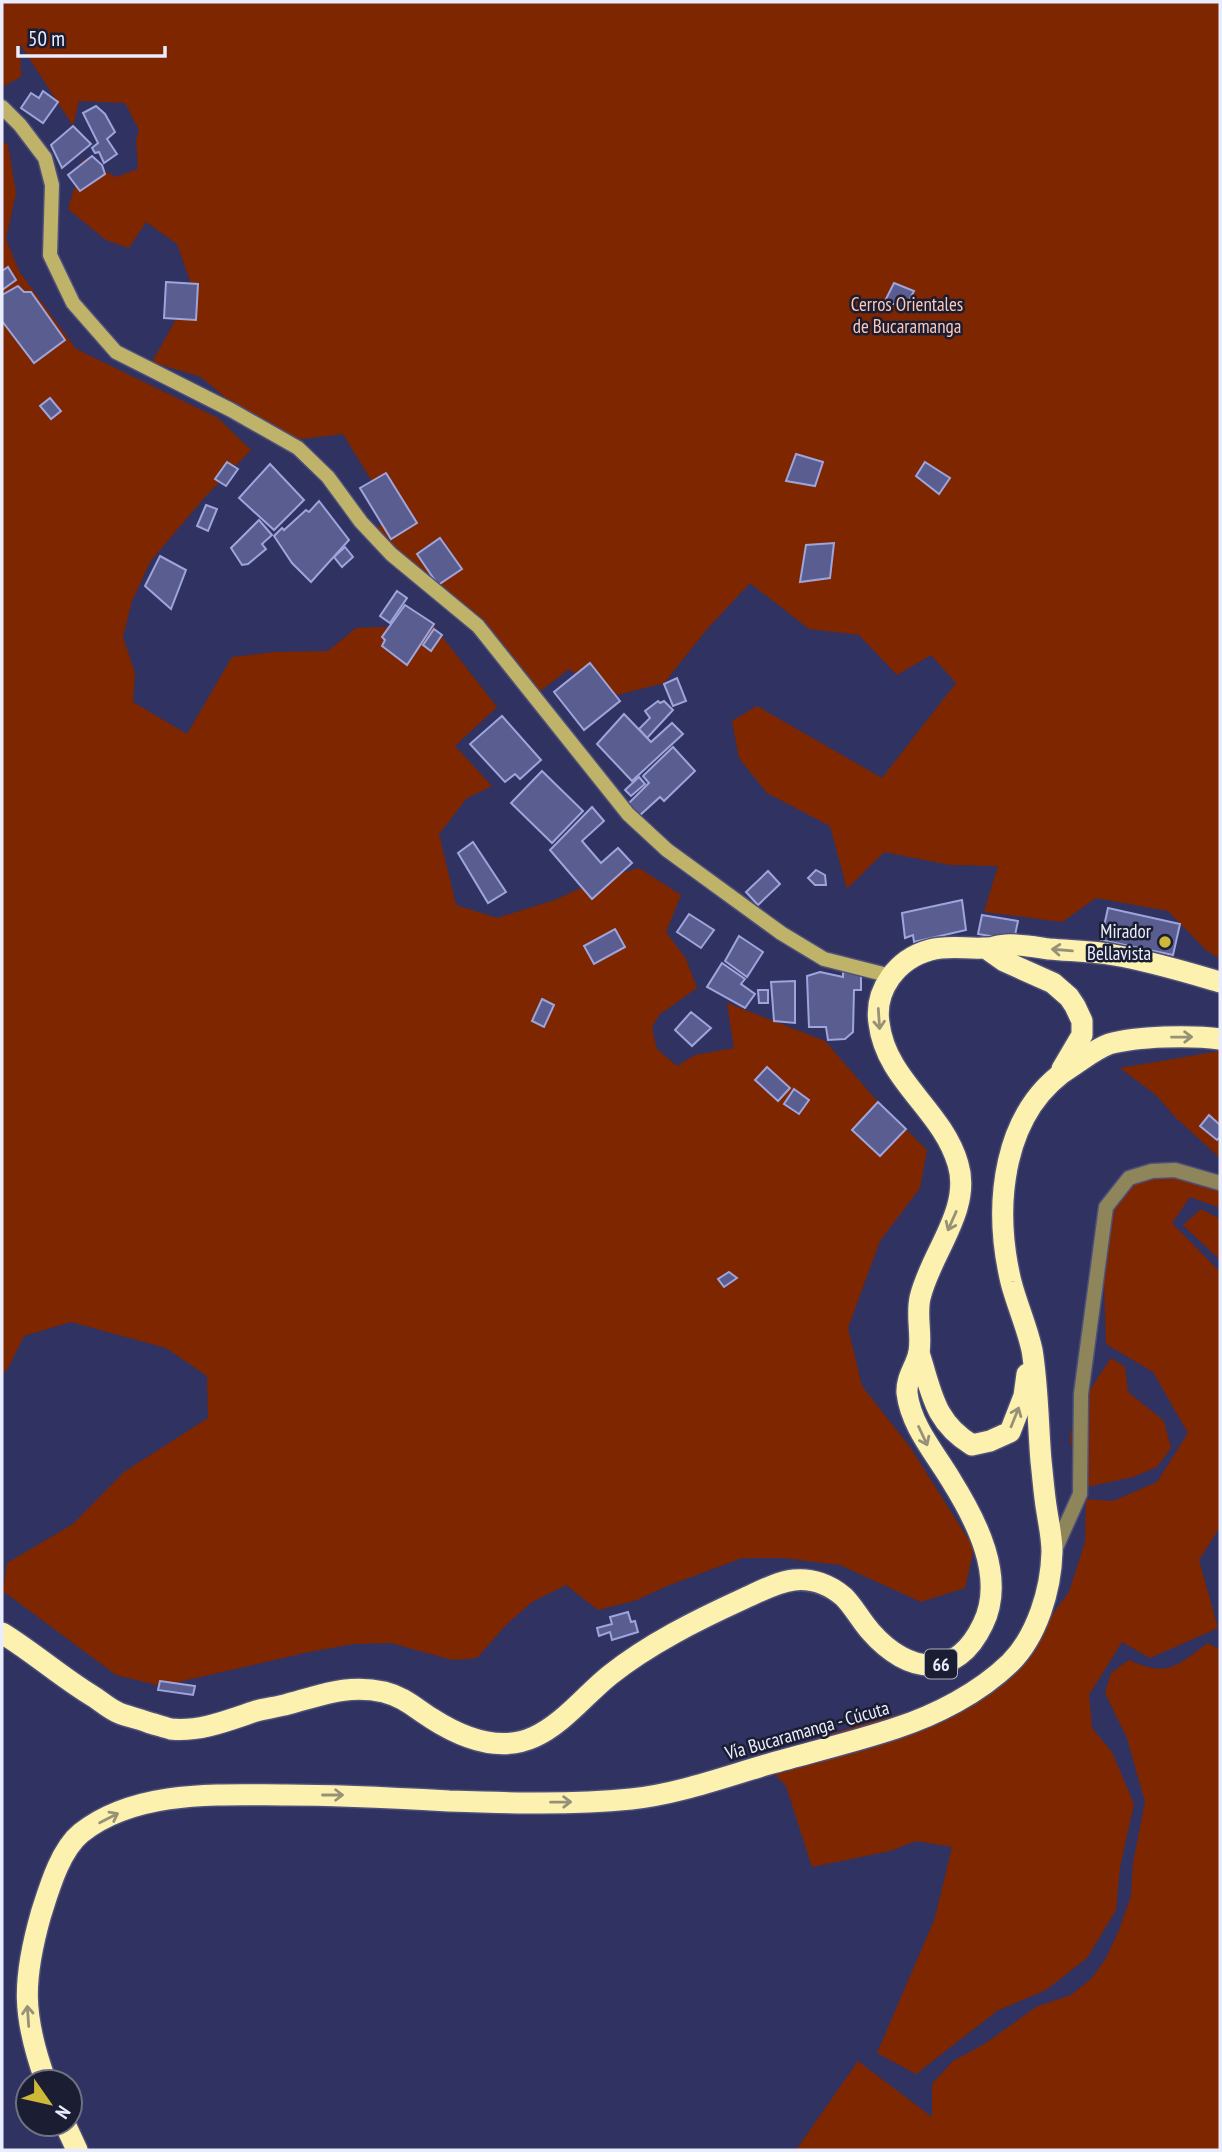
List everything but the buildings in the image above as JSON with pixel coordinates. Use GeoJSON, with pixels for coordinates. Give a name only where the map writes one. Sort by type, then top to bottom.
{"type":"FeatureCollection","features":[{"type":"Feature","properties":{"kind":"highway","name":"66"},"geometry":{"type":"LineString","coordinates":[[2,1633],[50,1665],[74,1686],[115,1712],[169,1729],[227,1721],[335,1690],[361,1689],[408,1700],[429,1717],[456,1733],[482,1742],[508,1744],[528,1740],[544,1732],[632,1659],[725,1607],[786,1581],[801,1579],[824,1583],[843,1597],[873,1635],[905,1661],[919,1665],[943,1664],[961,1654],[983,1626],[991,1584],[986,1552],[968,1509],[927,1445],[912,1411],[906,1389],[919,1353],[918,1307],[925,1276],[957,1209],[962,1186],[959,1165],[944,1132],[925,1103],[898,1075],[887,1055],[877,1009],[883,986],[913,957],[931,949],[960,946],[987,949],[1008,945],[1115,955],[1220,982]]}},
{"type":"Feature","properties":{"kind":"highway"},"geometry":{"type":"LineString","coordinates":[[987,949],[1004,961],[1053,983],[1069,997],[1082,1021],[1082,1035],[1061,1071]]}},
{"type":"Feature","properties":{"kind":"highway","name":"Vía Bucaramanga - Cúcuta"},"geometry":{"type":"LineString","coordinates":[[42,2068],[28,2025],[27,1985],[30,1955],[48,1894],[63,1858],[78,1835],[130,1808],[190,1797],[354,1795],[507,1803],[634,1799],[693,1786],[898,1728],[938,1712],[977,1689],[1012,1662],[1041,1612],[1052,1556],[1031,1350],[1010,1279],[1005,1241],[1002,1201],[1005,1166],[1035,1099],[1061,1071],[1095,1050],[1114,1042],[1177,1037],[1220,1039]]}},
{"type":"Feature","properties":{"kind":"highway"},"geometry":{"type":"LineString","coordinates":[[919,1353],[933,1402],[945,1423],[958,1437],[972,1446],[1010,1432],[1024,1396],[1031,1350]]}},
{"type":"Feature","properties":{"kind":"street"},"geometry":{"type":"LineString","coordinates":[[2,107],[20,125],[45,158],[52,185],[50,255],[73,303],[116,352],[298,447],[328,477],[361,522],[391,554],[478,626],[628,814],[667,850],[781,933],[824,959],[891,976]]}},
{"type":"Feature","properties":{"kind":"street"},"geometry":{"type":"LineString","coordinates":[[1052,1556],[1080,1493],[1081,1394],[1106,1207],[1129,1178],[1152,1171],[1175,1170],[1220,1183]]}},
{"type":"Feature","properties":{"kind":"green space","name":"Cerros Orientales de Bucaramanga"},"geometry":{"type":"Polygon","coordinates":[[[2,2],[1220,2],[1220,959],[1206,950],[1168,911],[1096,898],[1062,922],[984,912],[998,866],[950,865],[884,852],[847,889],[830,826],[767,793],[739,758],[732,721],[757,706],[882,778],[956,683],[931,655],[897,675],[859,635],[809,629],[750,583],[708,628],[664,683],[609,697],[569,669],[530,699],[458,599],[370,542],[389,509],[343,434],[278,442],[201,377],[152,362],[193,289],[177,244],[146,222],[129,248],[106,240],[68,209],[83,159],[116,177],[138,169],[136,140],[139,130],[125,103],[79,101],[73,126],[20,44],[21,77],[2,87],[2,2]]]}},
{"type":"Feature","properties":{"kind":"green space"},"geometry":{"type":"Polygon","coordinates":[[[2,141],[8,145],[16,193],[6,239],[19,271],[76,349],[218,418],[251,450],[204,498],[150,562],[132,601],[123,637],[135,673],[133,702],[187,734],[232,657],[275,652],[328,651],[356,628],[433,625],[497,707],[455,746],[492,786],[467,798],[439,834],[456,905],[497,918],[555,900],[601,879],[639,868],[681,895],[666,932],[686,959],[697,988],[659,1015],[652,1028],[657,1049],[677,1066],[695,1055],[734,1048],[727,1003],[825,1041],[878,1102],[927,1150],[920,1188],[880,1241],[848,1328],[862,1386],[910,1447],[974,1548],[965,1588],[921,1602],[840,1565],[783,1558],[742,1558],[637,1600],[598,1610],[566,1585],[532,1602],[506,1625],[477,1658],[452,1660],[391,1643],[354,1644],[161,1686],[116,1675],[3,1591],[7,1563],[73,1524],[124,1472],[208,1418],[207,1376],[166,1348],[71,1322],[24,1336],[2,1375],[2,141]]]}},
{"type":"Feature","properties":{"kind":"green space"},"geometry":{"type":"Polygon","coordinates":[[[1220,1051],[1220,1158],[1176,1118],[1156,1095],[1120,1068],[1220,1051]]]}},
{"type":"Feature","properties":{"kind":"green space"},"geometry":{"type":"Polygon","coordinates":[[[1177,1162],[1220,1189],[1220,1208],[1190,1197],[1172,1223],[1220,1272],[1220,1527],[1199,1560],[1218,1628],[1150,1658],[1122,1642],[1089,1695],[1092,1728],[1112,1752],[1134,1804],[1120,1867],[1116,1910],[1087,1958],[1046,1990],[997,2011],[916,2074],[877,2053],[935,1918],[952,1847],[916,1841],[890,1851],[812,1867],[786,1786],[758,1757],[950,1700],[1047,1622],[1069,1592],[1085,1542],[1086,1499],[1113,1501],[1157,1482],[1188,1433],[1153,1372],[1106,1344],[1104,1282],[1096,1237],[1116,1183],[1150,1175],[1177,1162]]]}},
{"type":"Feature","properties":{"kind":"green space"},"geometry":{"type":"Polygon","coordinates":[[[1201,1209],[1220,1219],[1220,1260],[1183,1225],[1201,1209]]]}},
{"type":"Feature","properties":{"kind":"green space"},"geometry":{"type":"Polygon","coordinates":[[[1111,1358],[1125,1367],[1128,1392],[1164,1421],[1171,1448],[1157,1467],[1133,1477],[1082,1488],[1071,1444],[1073,1424],[1111,1358]]]}},
{"type":"Feature","properties":{"kind":"green space"},"geometry":{"type":"Polygon","coordinates":[[[1208,1643],[1220,1650],[1220,2150],[796,2150],[858,2061],[932,2117],[932,2084],[953,2061],[986,2043],[1036,2007],[1071,1995],[1092,1978],[1106,1958],[1131,1896],[1133,1863],[1145,1802],[1127,1738],[1105,1693],[1111,1673],[1129,1660],[1154,1668],[1172,1667],[1208,1643]]]}},
{"type":"Feature","properties":{"kind":"place","name":"Mirador Bellavista"},"geometry":{"type":"Point","coordinates":[1165,942]}}]}
